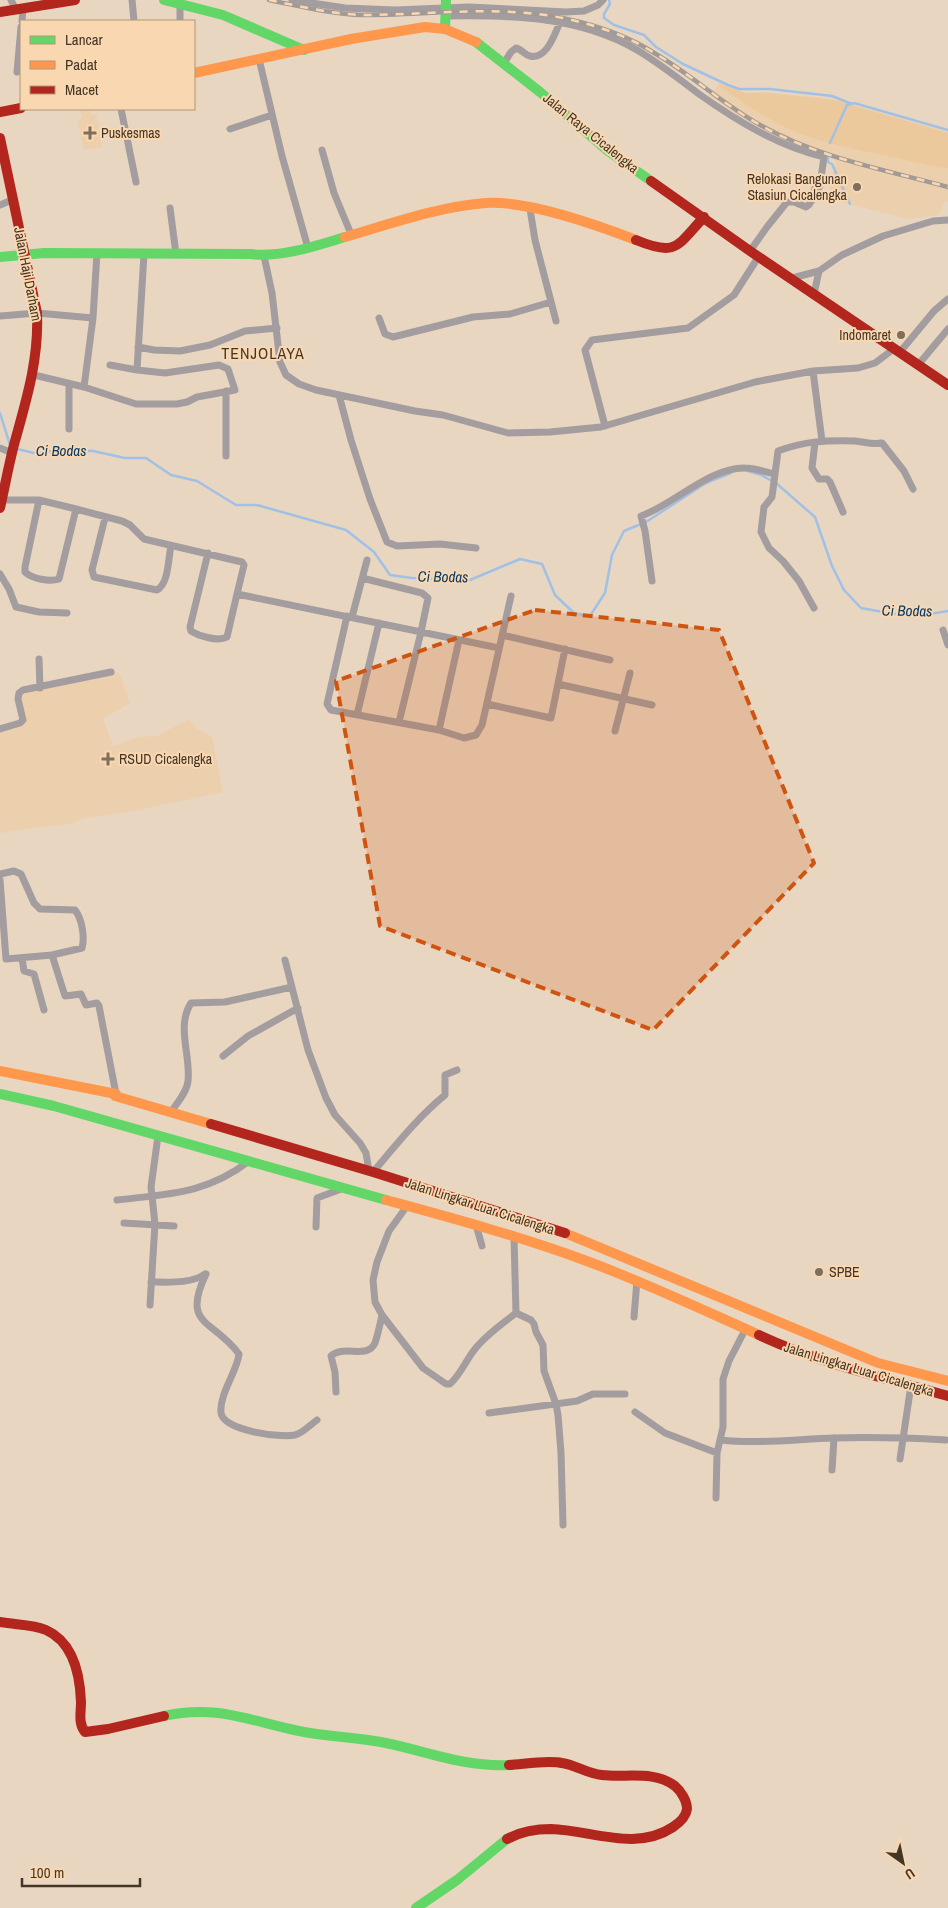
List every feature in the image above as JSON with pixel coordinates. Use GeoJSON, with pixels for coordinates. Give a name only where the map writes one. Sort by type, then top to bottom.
{"type":"FeatureCollection","features":[{"type":"Feature","properties":{"kind":"main road"},"geometry":{"type":"LineString","coordinates":[[0,12],[17,6],[75,0]]}},
{"type":"Feature","properties":{"kind":"main road"},"geometry":{"type":"LineString","coordinates":[[164,0],[223,15],[304,50]]}},
{"type":"Feature","properties":{"kind":"main road"},"geometry":{"type":"LineString","coordinates":[[445,8],[445,29]]}},
{"type":"Feature","properties":{"kind":"main road","name":"Jalan Raya Cicalengka"},"geometry":{"type":"LineString","coordinates":[[195,74],[352,39],[411,29],[426,27],[445,29],[465,36],[482,45],[608,151],[754,254],[948,385]]}},
{"type":"Feature","properties":{"kind":"main road"},"geometry":{"type":"LineString","coordinates":[[0,112],[20,108]]}},
{"type":"Feature","properties":{"kind":"main road","name":"Jalan Haji Darham"},"geometry":{"type":"LineString","coordinates":[[0,138],[37,314],[38,329],[34,375],[12,451]]}},
{"type":"Feature","properties":{"kind":"main road"},"geometry":{"type":"LineString","coordinates":[[0,257],[44,253],[250,254],[264,256],[308,248],[350,234],[420,215],[486,202],[518,205],[550,212],[618,233],[648,245],[669,249],[678,244],[704,218]]}},
{"type":"Feature","properties":{"kind":"main road"},"geometry":{"type":"LineString","coordinates":[[1,504],[2,488],[12,451]]}},
{"type":"Feature","properties":{"kind":"main road","name":"Jalan Lingkar Luar Cicalengka"},"geometry":{"type":"LineString","coordinates":[[0,1070],[116,1094],[115,1096],[371,1171],[557,1230],[878,1363],[948,1381]]}},
{"type":"Feature","properties":{"kind":"main road","name":"Jalan Lingkar Luar Cicalengka"},"geometry":{"type":"LineString","coordinates":[[0,1094],[54,1106],[514,1237],[637,1280],[778,1344],[948,1396]]}},
{"type":"Feature","properties":{"kind":"main road"},"geometry":{"type":"LineString","coordinates":[[0,1622],[48,1631],[66,1648],[78,1672],[81,1688],[80,1720],[82,1729],[86,1732],[108,1729],[172,1714],[209,1711],[239,1715],[299,1731],[385,1742],[469,1764],[488,1766],[560,1762],[607,1776],[635,1774],[662,1778],[673,1784],[684,1798],[687,1807],[684,1818],[672,1828],[655,1836],[633,1839],[609,1838],[552,1830],[523,1832],[515,1835],[500,1844],[440,1894],[416,1908]]}},
{"type":"Feature","properties":{"kind":"street"},"geometry":{"type":"LineString","coordinates":[[132,0],[134,20]]}},
{"type":"Feature","properties":{"kind":"street"},"geometry":{"type":"LineString","coordinates":[[292,0],[345,8],[395,10],[469,7],[584,12],[598,5],[603,0]]}},
{"type":"Feature","properties":{"kind":"street"},"geometry":{"type":"LineString","coordinates":[[180,4],[180,20]]}},
{"type":"Feature","properties":{"kind":"street"},"geometry":{"type":"LineString","coordinates":[[17,6],[22,20]]}},
{"type":"Feature","properties":{"kind":"street"},"geometry":{"type":"LineString","coordinates":[[445,8],[560,22],[584,27],[616,39],[638,50],[700,95],[755,130],[795,150],[824,157],[820,185],[819,188],[815,188],[813,200],[806,207],[794,202],[787,202],[767,227],[734,295],[688,328],[592,340],[585,350],[605,426]]}},
{"type":"Feature","properties":{"kind":"street"},"geometry":{"type":"LineString","coordinates":[[504,63],[516,48],[529,56],[543,53],[560,22]]}},
{"type":"Feature","properties":{"kind":"street"},"geometry":{"type":"LineString","coordinates":[[17,72],[20,38]]}},
{"type":"Feature","properties":{"kind":"street"},"geometry":{"type":"LineString","coordinates":[[259,59],[288,179],[308,248]]}},
{"type":"Feature","properties":{"kind":"street"},"geometry":{"type":"LineString","coordinates":[[121,110],[136,182]]}},
{"type":"Feature","properties":{"kind":"street"},"geometry":{"type":"LineString","coordinates":[[230,129],[272,115]]}},
{"type":"Feature","properties":{"kind":"street"},"geometry":{"type":"LineString","coordinates":[[322,150],[334,193],[350,234]]}},
{"type":"Feature","properties":{"kind":"street"},"geometry":{"type":"LineString","coordinates":[[0,205],[14,199]]}},
{"type":"Feature","properties":{"kind":"street"},"geometry":{"type":"LineString","coordinates":[[170,208],[176,254]]}},
{"type":"Feature","properties":{"kind":"street"},"geometry":{"type":"LineString","coordinates":[[530,208],[535,240],[556,321]]}},
{"type":"Feature","properties":{"kind":"street"},"geometry":{"type":"LineString","coordinates":[[792,278],[819,271],[842,255],[883,236],[933,221],[948,220]]}},
{"type":"Feature","properties":{"kind":"street"},"geometry":{"type":"LineString","coordinates":[[84,388],[93,318],[97,254]]}},
{"type":"Feature","properties":{"kind":"street"},"geometry":{"type":"LineString","coordinates":[[137,370],[144,254]]}},
{"type":"Feature","properties":{"kind":"street"},"geometry":{"type":"LineString","coordinates":[[264,256],[272,293],[280,362],[286,374],[299,384],[339,395],[444,415],[508,433],[550,432],[605,426],[755,382],[812,371],[858,368],[875,363],[897,350],[948,299]]}},
{"type":"Feature","properties":{"kind":"street"},"geometry":{"type":"LineString","coordinates":[[814,294],[819,271]]}},
{"type":"Feature","properties":{"kind":"street"},"geometry":{"type":"LineString","coordinates":[[380,318],[385,334],[393,337],[473,318],[510,314],[551,302]]}},
{"type":"Feature","properties":{"kind":"street"},"geometry":{"type":"LineString","coordinates":[[0,316],[37,314],[93,318]]}},
{"type":"Feature","properties":{"kind":"street"},"geometry":{"type":"LineString","coordinates":[[138,347],[180,351],[210,345],[245,331],[277,328]]}},
{"type":"Feature","properties":{"kind":"street"},"geometry":{"type":"LineString","coordinates":[[918,365],[948,329]]}},
{"type":"Feature","properties":{"kind":"street"},"geometry":{"type":"LineString","coordinates":[[34,375],[136,404],[168,405],[187,402],[196,396],[235,390],[231,374],[224,366],[209,366],[174,372],[137,370],[110,365]]}},
{"type":"Feature","properties":{"kind":"street"},"geometry":{"type":"LineString","coordinates":[[812,371],[819,442],[812,468],[819,478],[827,479],[830,482],[843,512]]}},
{"type":"Feature","properties":{"kind":"street"},"geometry":{"type":"LineString","coordinates":[[69,384],[69,429]]}},
{"type":"Feature","properties":{"kind":"street"},"geometry":{"type":"LineString","coordinates":[[226,390],[226,456]]}},
{"type":"Feature","properties":{"kind":"street"},"geometry":{"type":"LineString","coordinates":[[339,395],[370,499],[387,542],[396,546],[440,544],[476,548]]}},
{"type":"Feature","properties":{"kind":"street"},"geometry":{"type":"LineString","coordinates":[[814,608],[799,581],[783,561],[769,548],[761,532],[764,507],[772,496],[778,451],[800,443],[858,441],[873,445],[882,443],[904,471],[913,489]]}},
{"type":"Feature","properties":{"kind":"street"},"geometry":{"type":"LineString","coordinates":[[0,448],[12,451]]}},
{"type":"Feature","properties":{"kind":"street"},"geometry":{"type":"LineString","coordinates":[[652,581],[641,516],[661,507],[701,482],[723,473],[743,468],[775,475]]}},
{"type":"Feature","properties":{"kind":"street"},"geometry":{"type":"LineString","coordinates":[[1,504],[39,500],[76,509],[130,525],[144,539],[208,553],[243,563],[227,637],[219,639],[191,631],[190,627],[208,553]]}},
{"type":"Feature","properties":{"kind":"street"},"geometry":{"type":"LineString","coordinates":[[39,500],[25,568],[25,572],[29,576],[51,581],[58,579],[76,509]]}},
{"type":"Feature","properties":{"kind":"street"},"geometry":{"type":"LineString","coordinates":[[104,518],[92,570],[94,577],[156,590],[162,587],[165,581],[171,546]]}},
{"type":"Feature","properties":{"kind":"street"},"geometry":{"type":"LineString","coordinates":[[367,560],[327,704],[331,710],[439,730],[464,738],[476,735],[482,724],[511,596]]}},
{"type":"Feature","properties":{"kind":"street"},"geometry":{"type":"LineString","coordinates":[[0,574],[9,589],[16,608],[45,613],[67,613]]}},
{"type":"Feature","properties":{"kind":"street"},"geometry":{"type":"LineString","coordinates":[[362,578],[426,594],[427,602],[421,632],[399,722]]}},
{"type":"Feature","properties":{"kind":"street"},"geometry":{"type":"LineString","coordinates":[[237,594],[499,648]]}},
{"type":"Feature","properties":{"kind":"street"},"geometry":{"type":"LineString","coordinates":[[357,715],[379,623]]}},
{"type":"Feature","properties":{"kind":"street"},"geometry":{"type":"LineString","coordinates":[[943,630],[948,645]]}},
{"type":"Feature","properties":{"kind":"street"},"geometry":{"type":"LineString","coordinates":[[502,635],[610,660]]}},
{"type":"Feature","properties":{"kind":"street"},"geometry":{"type":"LineString","coordinates":[[439,730],[459,640]]}},
{"type":"Feature","properties":{"kind":"street"},"geometry":{"type":"LineString","coordinates":[[487,704],[551,718],[566,649]]}},
{"type":"Feature","properties":{"kind":"street"},"geometry":{"type":"LineString","coordinates":[[39,659],[40,688]]}},
{"type":"Feature","properties":{"kind":"street"},"geometry":{"type":"LineString","coordinates":[[0,729],[20,723],[22,720],[18,699],[19,693],[28,689],[111,672]]}},
{"type":"Feature","properties":{"kind":"street"},"geometry":{"type":"LineString","coordinates":[[615,731],[630,673]]}},
{"type":"Feature","properties":{"kind":"street"},"geometry":{"type":"LineString","coordinates":[[558,684],[652,705]]}},
{"type":"Feature","properties":{"kind":"street"},"geometry":{"type":"LineString","coordinates":[[0,874],[14,871],[21,874],[34,903],[40,908],[75,910],[81,925],[82,948],[52,955],[6,959],[2,953],[0,880]]}},
{"type":"Feature","properties":{"kind":"street"},"geometry":{"type":"LineString","coordinates":[[52,955],[65,996],[81,994],[86,1005],[97,1004],[99,1006],[116,1094]]}},
{"type":"Feature","properties":{"kind":"street"},"geometry":{"type":"LineString","coordinates":[[22,958],[24,971],[34,974],[44,1010]]}},
{"type":"Feature","properties":{"kind":"street"},"geometry":{"type":"LineString","coordinates":[[285,960],[312,1063],[317,1071],[326,1098],[335,1116],[360,1143],[366,1153],[371,1171]]}},
{"type":"Feature","properties":{"kind":"street"},"geometry":{"type":"LineString","coordinates":[[171,1112],[188,1083],[185,1033],[186,1013],[191,1003],[225,1002],[292,987]]}},
{"type":"Feature","properties":{"kind":"street"},"geometry":{"type":"LineString","coordinates":[[223,1056],[248,1036],[298,1008]]}},
{"type":"Feature","properties":{"kind":"street"},"geometry":{"type":"LineString","coordinates":[[371,1171],[429,1108],[445,1095],[445,1076],[457,1070]]}},
{"type":"Feature","properties":{"kind":"street"},"geometry":{"type":"LineString","coordinates":[[150,1305],[155,1224],[151,1187],[158,1136]]}},
{"type":"Feature","properties":{"kind":"street"},"geometry":{"type":"LineString","coordinates":[[117,1200],[178,1194],[214,1183],[234,1174],[249,1161]]}},
{"type":"Feature","properties":{"kind":"street"},"geometry":{"type":"LineString","coordinates":[[316,1227],[317,1198],[344,1188]]}},
{"type":"Feature","properties":{"kind":"street"},"geometry":{"type":"LineString","coordinates":[[407,1206],[389,1231],[377,1262],[373,1292],[375,1302],[382,1315],[422,1368],[448,1385],[458,1375],[474,1350],[516,1313]]}},
{"type":"Feature","properties":{"kind":"street"},"geometry":{"type":"LineString","coordinates":[[124,1223],[174,1226]]}},
{"type":"Feature","properties":{"kind":"street"},"geometry":{"type":"LineString","coordinates":[[476,1225],[482,1246]]}},
{"type":"Feature","properties":{"kind":"street"},"geometry":{"type":"LineString","coordinates":[[514,1237],[516,1313]]}},
{"type":"Feature","properties":{"kind":"street"},"geometry":{"type":"LineString","coordinates":[[151,1282],[196,1280],[206,1274],[197,1296],[198,1314],[239,1354],[226,1389],[221,1410],[227,1423],[257,1434],[294,1435],[303,1431],[317,1420]]}},
{"type":"Feature","properties":{"kind":"street"},"geometry":{"type":"LineString","coordinates":[[634,1317],[637,1280]]}},
{"type":"Feature","properties":{"kind":"street"},"geometry":{"type":"LineString","coordinates":[[516,1313],[531,1320],[543,1345],[544,1371],[556,1404],[561,1453],[563,1525]]}},
{"type":"Feature","properties":{"kind":"street"},"geometry":{"type":"LineString","coordinates":[[336,1392],[335,1372],[331,1356],[337,1352],[364,1351],[371,1347],[374,1343],[382,1315]]}},
{"type":"Feature","properties":{"kind":"street"},"geometry":{"type":"LineString","coordinates":[[716,1498],[717,1453],[721,1440],[724,1412],[723,1379],[728,1361],[746,1328]]}},
{"type":"Feature","properties":{"kind":"street"},"geometry":{"type":"LineString","coordinates":[[900,1459],[911,1385]]}},
{"type":"Feature","properties":{"kind":"street"},"geometry":{"type":"LineString","coordinates":[[489,1413],[577,1401],[593,1394],[625,1394]]}},
{"type":"Feature","properties":{"kind":"street"},"geometry":{"type":"LineString","coordinates":[[636,1412],[665,1433],[717,1453]]}},
{"type":"Feature","properties":{"kind":"street"},"geometry":{"type":"LineString","coordinates":[[721,1440],[748,1443],[834,1438],[946,1440]]}},
{"type":"Feature","properties":{"kind":"street"},"geometry":{"type":"LineString","coordinates":[[832,1470],[834,1438]]}},
{"type":"Feature","properties":{"kind":"highlighted area"},"geometry":{"type":"Polygon","coordinates":[[[535,610],[719,630],[814,863],[653,1030],[380,926],[336,681],[535,610]]]}},
{"type":"Feature","properties":{"kind":"shaded area"},"geometry":{"type":"Polygon","coordinates":[[[720,83],[746,93],[766,92],[833,99],[948,132],[948,202],[945,201],[939,215],[909,219],[828,199],[835,160],[781,141],[750,125],[709,96],[720,83]]]}},
{"type":"Feature","properties":{"kind":"shaded area"},"geometry":{"type":"Polygon","coordinates":[[[719,86],[746,93],[766,93],[834,100],[948,133],[948,168],[842,146],[798,133],[757,112],[719,86]]]}},
{"type":"Feature","properties":{"kind":"shaded area","name":"Puskesmas"},"geometry":{"type":"Polygon","coordinates":[[[90,110],[91,115],[96,114],[102,147],[84,150],[77,120],[82,118],[80,111],[90,110]]]}},
{"type":"Feature","properties":{"kind":"shaded area","name":"RSUD Cicalengka"},"geometry":{"type":"Polygon","coordinates":[[[119,672],[130,703],[103,719],[113,746],[137,737],[157,736],[189,719],[197,729],[212,737],[223,792],[135,811],[84,818],[71,824],[0,833],[0,726],[24,721],[22,695],[45,687],[119,672]]]}},
{"type":"Feature","properties":{"kind":"waterway"},"geometry":{"type":"LineString","coordinates":[[609,0],[610,4],[604,14],[604,18],[614,25],[644,35],[656,47],[683,64],[728,85],[739,89],[770,89],[832,96],[852,104]]}},
{"type":"Feature","properties":{"kind":"waterway"},"geometry":{"type":"LineString","coordinates":[[830,143],[847,105],[854,103],[948,130]]}},
{"type":"Feature","properties":{"kind":"waterway"},"geometry":{"type":"LineString","coordinates":[[828,158],[828,162],[832,164],[850,204]]}},
{"type":"Feature","properties":{"kind":"waterway","name":"Ci Bodas"},"geometry":{"type":"LineString","coordinates":[[0,413],[10,445]]}},
{"type":"Feature","properties":{"kind":"waterway","name":"Ci Bodas"},"geometry":{"type":"LineString","coordinates":[[17,449],[34,453],[62,450],[93,451],[125,458],[146,458],[171,475],[197,481],[236,505],[257,505],[346,530],[374,552],[390,575],[412,578],[470,580],[520,559],[542,564],[555,595],[574,613],[590,616],[605,593],[612,555],[624,531],[646,522],[706,483],[731,473]]}},
{"type":"Feature","properties":{"kind":"waterway","name":"Ci Bodas"},"geometry":{"type":"LineString","coordinates":[[748,471],[776,483],[815,517],[832,566],[844,590],[861,608],[894,614],[930,614],[948,611]]}},
{"type":"Feature","properties":{"kind":"railway"},"geometry":{"type":"LineString","coordinates":[[269,0],[339,13],[362,15],[499,11],[553,16],[580,22],[610,31],[638,44],[670,63],[748,118],[806,147],[853,162],[948,187]]}},
{"type":"Feature","properties":{"kind":"traffic: fast"},"geometry":{"type":"LineString","coordinates":[[164,0],[223,15],[304,50]]}},
{"type":"Feature","properties":{"kind":"traffic: fast"},"geometry":{"type":"LineString","coordinates":[[445,29],[446,0]]}},
{"type":"Feature","properties":{"kind":"traffic: fast"},"geometry":{"type":"LineString","coordinates":[[476,42],[540,92],[608,151],[651,181]]}},
{"type":"Feature","properties":{"kind":"traffic: fast"},"geometry":{"type":"LineString","coordinates":[[0,257],[44,253],[262,255],[286,253],[345,237]]}},
{"type":"Feature","properties":{"kind":"traffic: fast"},"geometry":{"type":"LineString","coordinates":[[0,1094],[54,1106],[386,1200]]}},
{"type":"Feature","properties":{"kind":"traffic: fast"},"geometry":{"type":"LineString","coordinates":[[164,1716],[200,1712],[232,1715],[310,1733],[386,1743],[477,1764],[509,1765]]}},
{"type":"Feature","properties":{"kind":"traffic: fast"},"geometry":{"type":"LineString","coordinates":[[416,1908],[457,1880],[507,1839]]}},
{"type":"Feature","properties":{"kind":"traffic: slow"},"geometry":{"type":"LineString","coordinates":[[195,73],[351,39],[425,27],[445,29],[476,42]]}},
{"type":"Feature","properties":{"kind":"traffic: slow"},"geometry":{"type":"LineString","coordinates":[[345,237],[449,208],[485,203],[502,203],[541,209],[602,227],[636,240]]}},
{"type":"Feature","properties":{"kind":"traffic: slow"},"geometry":{"type":"LineString","coordinates":[[0,1071],[116,1094],[115,1096],[211,1124]]}},
{"type":"Feature","properties":{"kind":"traffic: slow"},"geometry":{"type":"LineString","coordinates":[[386,1200],[560,1251],[606,1268],[759,1335]]}},
{"type":"Feature","properties":{"kind":"traffic: slow"},"geometry":{"type":"LineString","coordinates":[[565,1233],[878,1363],[948,1381]]}},
{"type":"Feature","properties":{"kind":"traffic: jam"},"geometry":{"type":"LineString","coordinates":[[0,12],[75,0]]}},
{"type":"Feature","properties":{"kind":"traffic: jam"},"geometry":{"type":"LineString","coordinates":[[0,112],[20,108]]}},
{"type":"Feature","properties":{"kind":"traffic: jam"},"geometry":{"type":"LineString","coordinates":[[0,138],[37,313],[36,346],[31,378],[0,508]]}},
{"type":"Feature","properties":{"kind":"traffic: jam"},"geometry":{"type":"LineString","coordinates":[[651,181],[750,251],[948,385]]}},
{"type":"Feature","properties":{"kind":"traffic: jam"},"geometry":{"type":"LineString","coordinates":[[636,240],[660,248],[675,246],[704,217]]}},
{"type":"Feature","properties":{"kind":"traffic: jam"},"geometry":{"type":"LineString","coordinates":[[211,1124],[373,1172],[565,1233]]}},
{"type":"Feature","properties":{"kind":"traffic: jam"},"geometry":{"type":"LineString","coordinates":[[759,1335],[829,1362],[948,1396]]}},
{"type":"Feature","properties":{"kind":"traffic: jam"},"geometry":{"type":"LineString","coordinates":[[0,1622],[41,1628],[55,1635],[63,1643],[69,1651],[77,1671],[81,1702],[81,1721],[85,1732],[108,1729],[164,1716]]}},
{"type":"Feature","properties":{"kind":"traffic: jam"},"geometry":{"type":"LineString","coordinates":[[507,1839],[528,1831],[551,1829],[613,1838],[644,1838],[659,1834],[673,1827],[684,1817],[687,1809],[685,1800],[677,1788],[667,1781],[658,1778],[597,1774],[556,1762],[509,1765]]}},
{"type":"Feature","properties":{"kind":"place","name":"Puskesmas"},"geometry":{"type":"Point","coordinates":[90,133]}},
{"type":"Feature","properties":{"kind":"place","name":"Relokasi Bangunan Stasiun Cicalengka"},"geometry":{"type":"Point","coordinates":[857,187]}},
{"type":"Feature","properties":{"kind":"place","name":"Indomaret"},"geometry":{"type":"Point","coordinates":[901,335]}},
{"type":"Feature","properties":{"kind":"place","name":"RSUD Cicalengka"},"geometry":{"type":"Point","coordinates":[108,759]}},
{"type":"Feature","properties":{"kind":"place","name":"SPBE"},"geometry":{"type":"Point","coordinates":[819,1272]}},
{"type":"Feature","properties":{"kind":"district","name":"TENJOLAYA"},"geometry":{"type":"Point","coordinates":[263,353]}}]}
